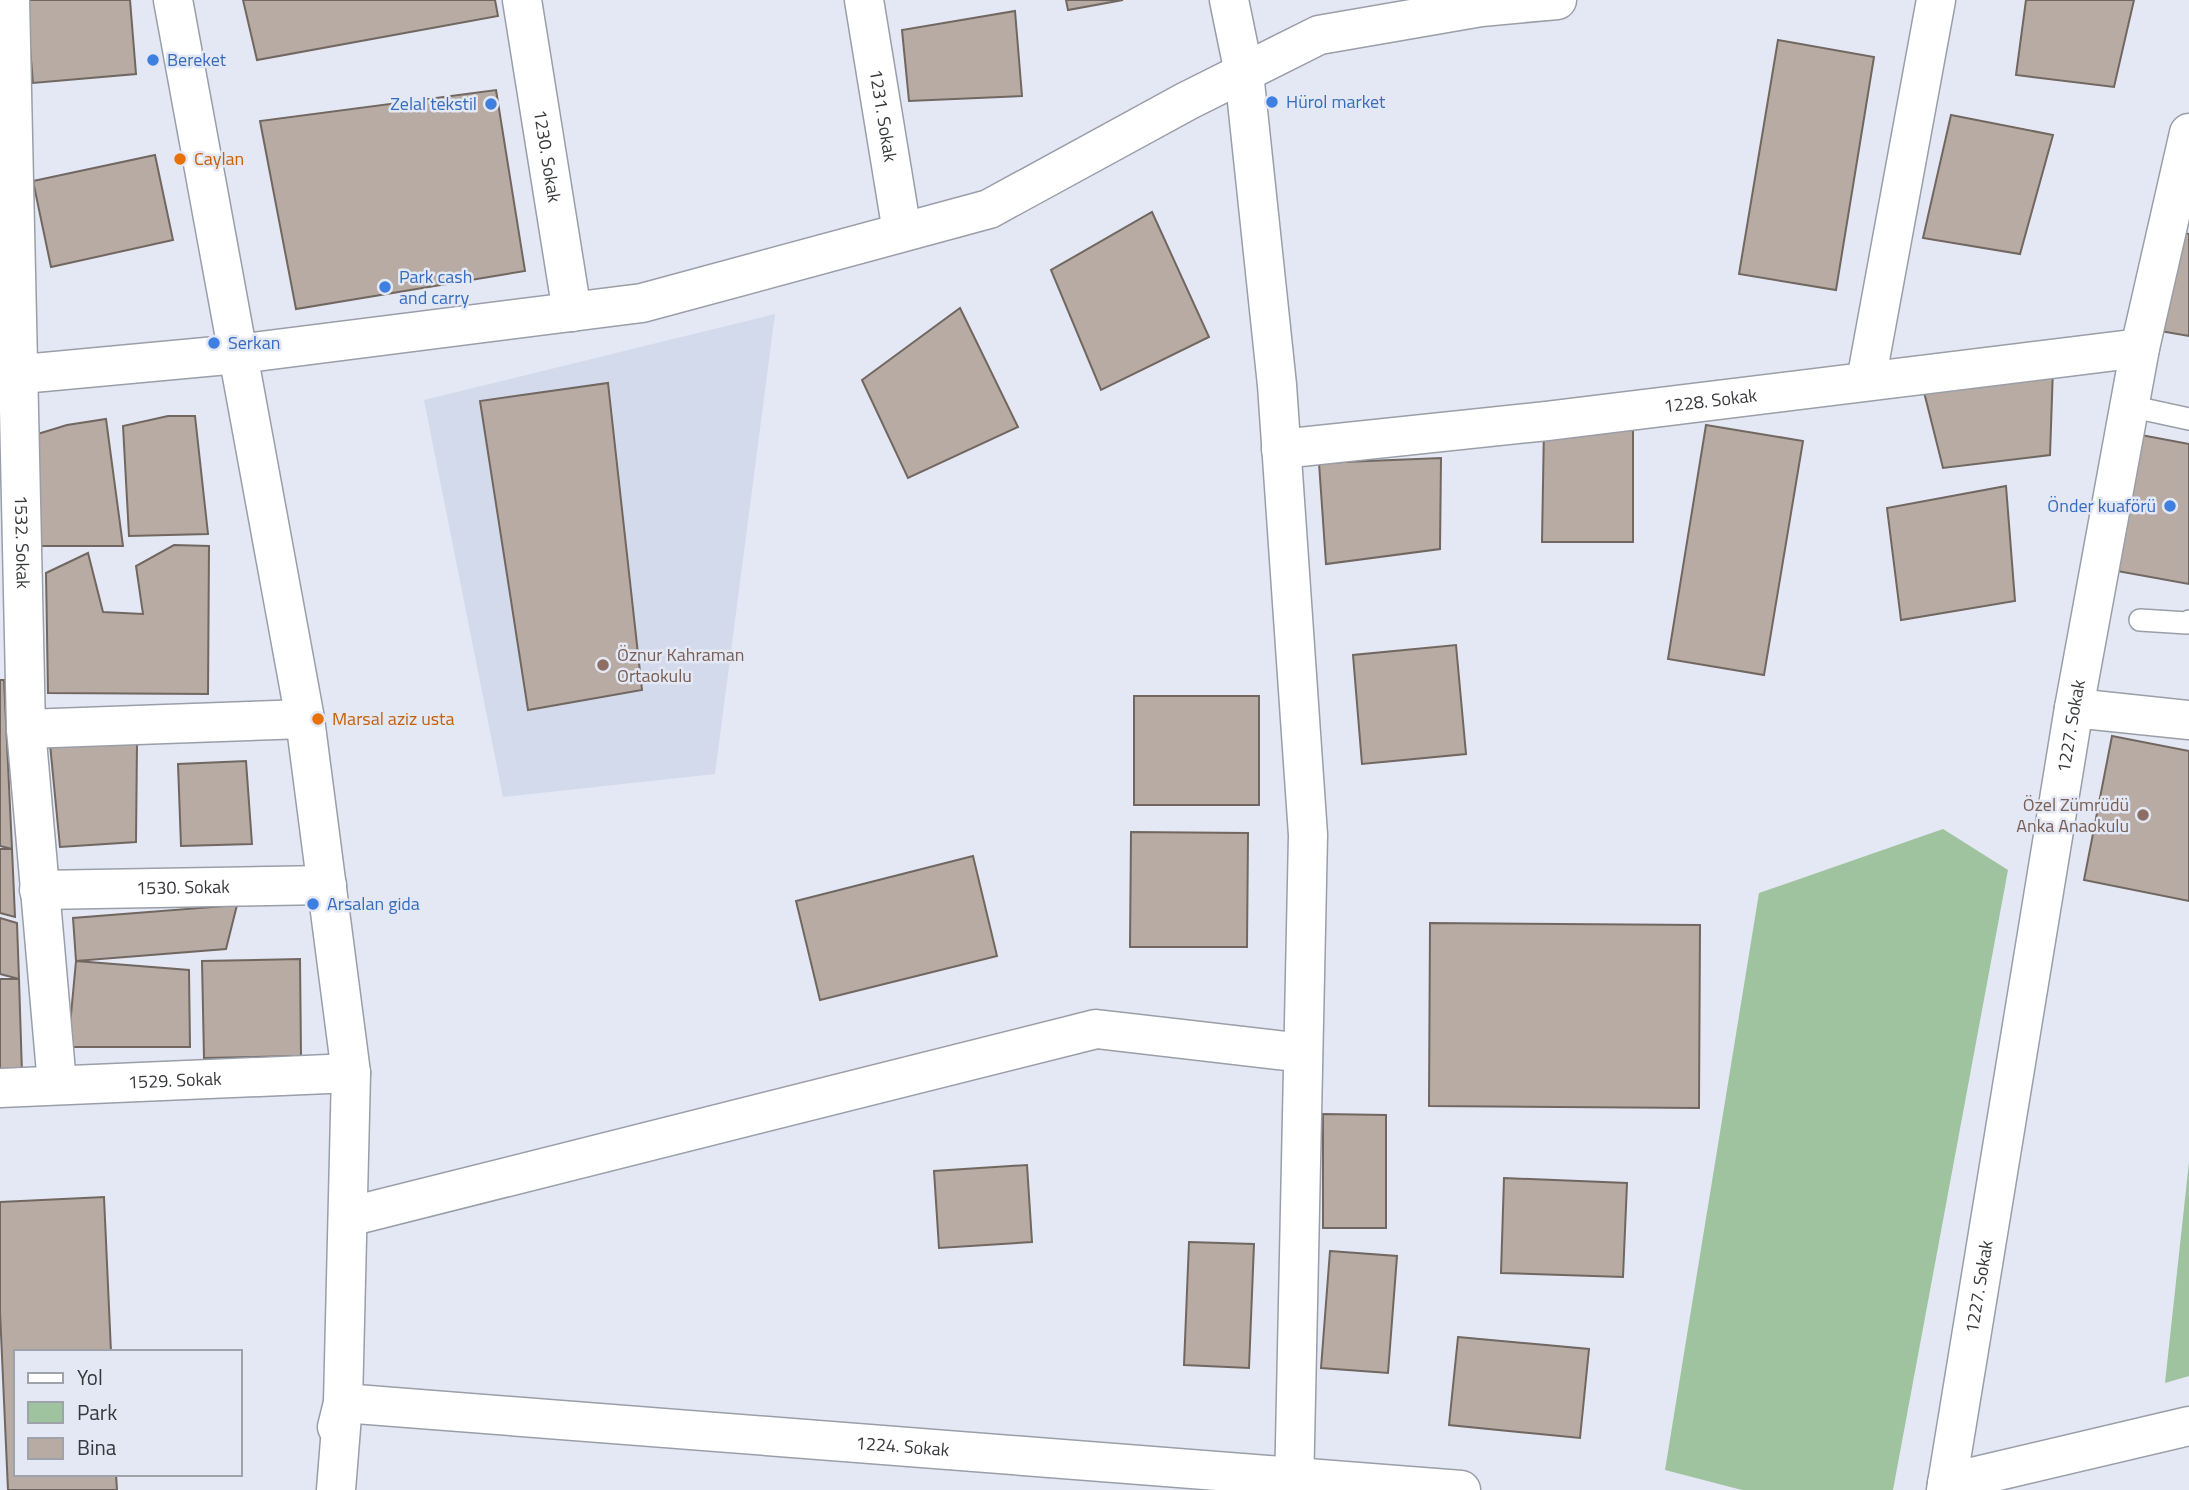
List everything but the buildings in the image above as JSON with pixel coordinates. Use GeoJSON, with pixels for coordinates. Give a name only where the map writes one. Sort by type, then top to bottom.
{"type":"FeatureCollection","features":[{"type":"Feature","properties":{"kind":"street","name":"1532. Sokak"},"geometry":{"type":"LineString","coordinates":[[10,0],[9,376],[26,729],[57,1084]]}},
{"type":"Feature","properties":{"kind":"street"},"geometry":{"type":"LineString","coordinates":[[173,0],[305,719],[351,1073],[344,1403],[336,1490]]}},
{"type":"Feature","properties":{"kind":"street","name":"1230. Sokak"},"geometry":{"type":"LineString","coordinates":[[522,0],[572,312]]}},
{"type":"Feature","properties":{"kind":"street","name":"1231. Sokak"},"geometry":{"type":"LineString","coordinates":[[864,0],[902,232]]}},
{"type":"Feature","properties":{"kind":"street"},"geometry":{"type":"LineString","coordinates":[[1230,0],[1244,73],[1277,385],[1308,835],[1294,1484]]}},
{"type":"Feature","properties":{"kind":"street"},"geometry":{"type":"LineString","coordinates":[[9,376],[238,354],[642,303],[989,209],[1244,73],[1324,18],[1557,0]]}},
{"type":"Feature","properties":{"kind":"street"},"geometry":{"type":"LineString","coordinates":[[1866,382],[1936,0]]}},
{"type":"Feature","properties":{"kind":"street","name":"1227. Sokak"},"geometry":{"type":"LineString","coordinates":[[1946,1486],[2074,708],[2140,348],[2189,134]]}},
{"type":"Feature","properties":{"kind":"street","name":"1228. Sokak"},"geometry":{"type":"LineString","coordinates":[[1281,449],[1536,422],[2140,348]]}},
{"type":"Feature","properties":{"kind":"street"},"geometry":{"type":"LineString","coordinates":[[2074,708],[2189,720]]}},
{"type":"Feature","properties":{"kind":"street"},"geometry":{"type":"LineString","coordinates":[[26,729],[305,719]]}},
{"type":"Feature","properties":{"kind":"street","name":"1530. Sokak"},"geometry":{"type":"LineString","coordinates":[[38,890],[327,886]]}},
{"type":"Feature","properties":{"kind":"street"},"geometry":{"type":"LineString","coordinates":[[348,1217],[1096,1029],[1303,1053]]}},
{"type":"Feature","properties":{"kind":"street","name":"1529. Sokak"},"geometry":{"type":"LineString","coordinates":[[0,1088],[351,1073]]}},
{"type":"Feature","properties":{"kind":"street"},"geometry":{"type":"LineString","coordinates":[[319,1490],[344,1403]]}},
{"type":"Feature","properties":{"kind":"street","name":"1224. Sokak"},"geometry":{"type":"LineString","coordinates":[[344,1403],[1294,1484],[1461,1490]]}},
{"type":"Feature","properties":{"kind":"street"},"geometry":{"type":"LineString","coordinates":[[1946,1486],[2189,1426]]}},
{"type":"Feature","properties":{"kind":"lane"},"geometry":{"type":"LineString","coordinates":[[2129,406],[2189,419]]}},
{"type":"Feature","properties":{"kind":"lane"},"geometry":{"type":"LineString","coordinates":[[2140,620],[2189,621]]}},
{"type":"Feature","properties":{"kind":"shaded area","name":"Öznur Kahraman Ortaokulu"},"geometry":{"type":"Polygon","coordinates":[[[775,314],[715,774],[503,797],[424,400],[775,314]]]}},
{"type":"Feature","properties":{"kind":"green space"},"geometry":{"type":"Polygon","coordinates":[[[1943,829],[2008,870],[1893,1490],[1742,1490],[1665,1470],[1759,893],[1943,829]]]}},
{"type":"Feature","properties":{"kind":"green space"},"geometry":{"type":"Polygon","coordinates":[[[2189,1162],[2189,1376],[2165,1383],[2189,1162]]]}},
{"type":"Feature","properties":{"kind":"place","name":"Bereket"},"geometry":{"type":"Point","coordinates":[153,60]}},
{"type":"Feature","properties":{"kind":"place","name":"Hürol market"},"geometry":{"type":"Point","coordinates":[1272,102]}},
{"type":"Feature","properties":{"kind":"place","name":"Zelal tekstil"},"geometry":{"type":"Point","coordinates":[491,104]}},
{"type":"Feature","properties":{"kind":"place","name":"Caylan"},"geometry":{"type":"Point","coordinates":[180,159]}},
{"type":"Feature","properties":{"kind":"place","name":"Park cash and carry"},"geometry":{"type":"Point","coordinates":[385,287]}},
{"type":"Feature","properties":{"kind":"place","name":"Serkan"},"geometry":{"type":"Point","coordinates":[214,343]}},
{"type":"Feature","properties":{"kind":"place","name":"Önder kuaförü"},"geometry":{"type":"Point","coordinates":[2170,506]}},
{"type":"Feature","properties":{"kind":"place","name":"Öznur Kahraman Ortaokulu"},"geometry":{"type":"Point","coordinates":[603,665]}},
{"type":"Feature","properties":{"kind":"place","name":"Marsal aziz usta"},"geometry":{"type":"Point","coordinates":[318,719]}},
{"type":"Feature","properties":{"kind":"place","name":"Özel Zümrüdü Anka Anaokulu"},"geometry":{"type":"Point","coordinates":[2143,815]}},
{"type":"Feature","properties":{"kind":"place","name":"Arsalan gida"},"geometry":{"type":"Point","coordinates":[313,904]}}]}
